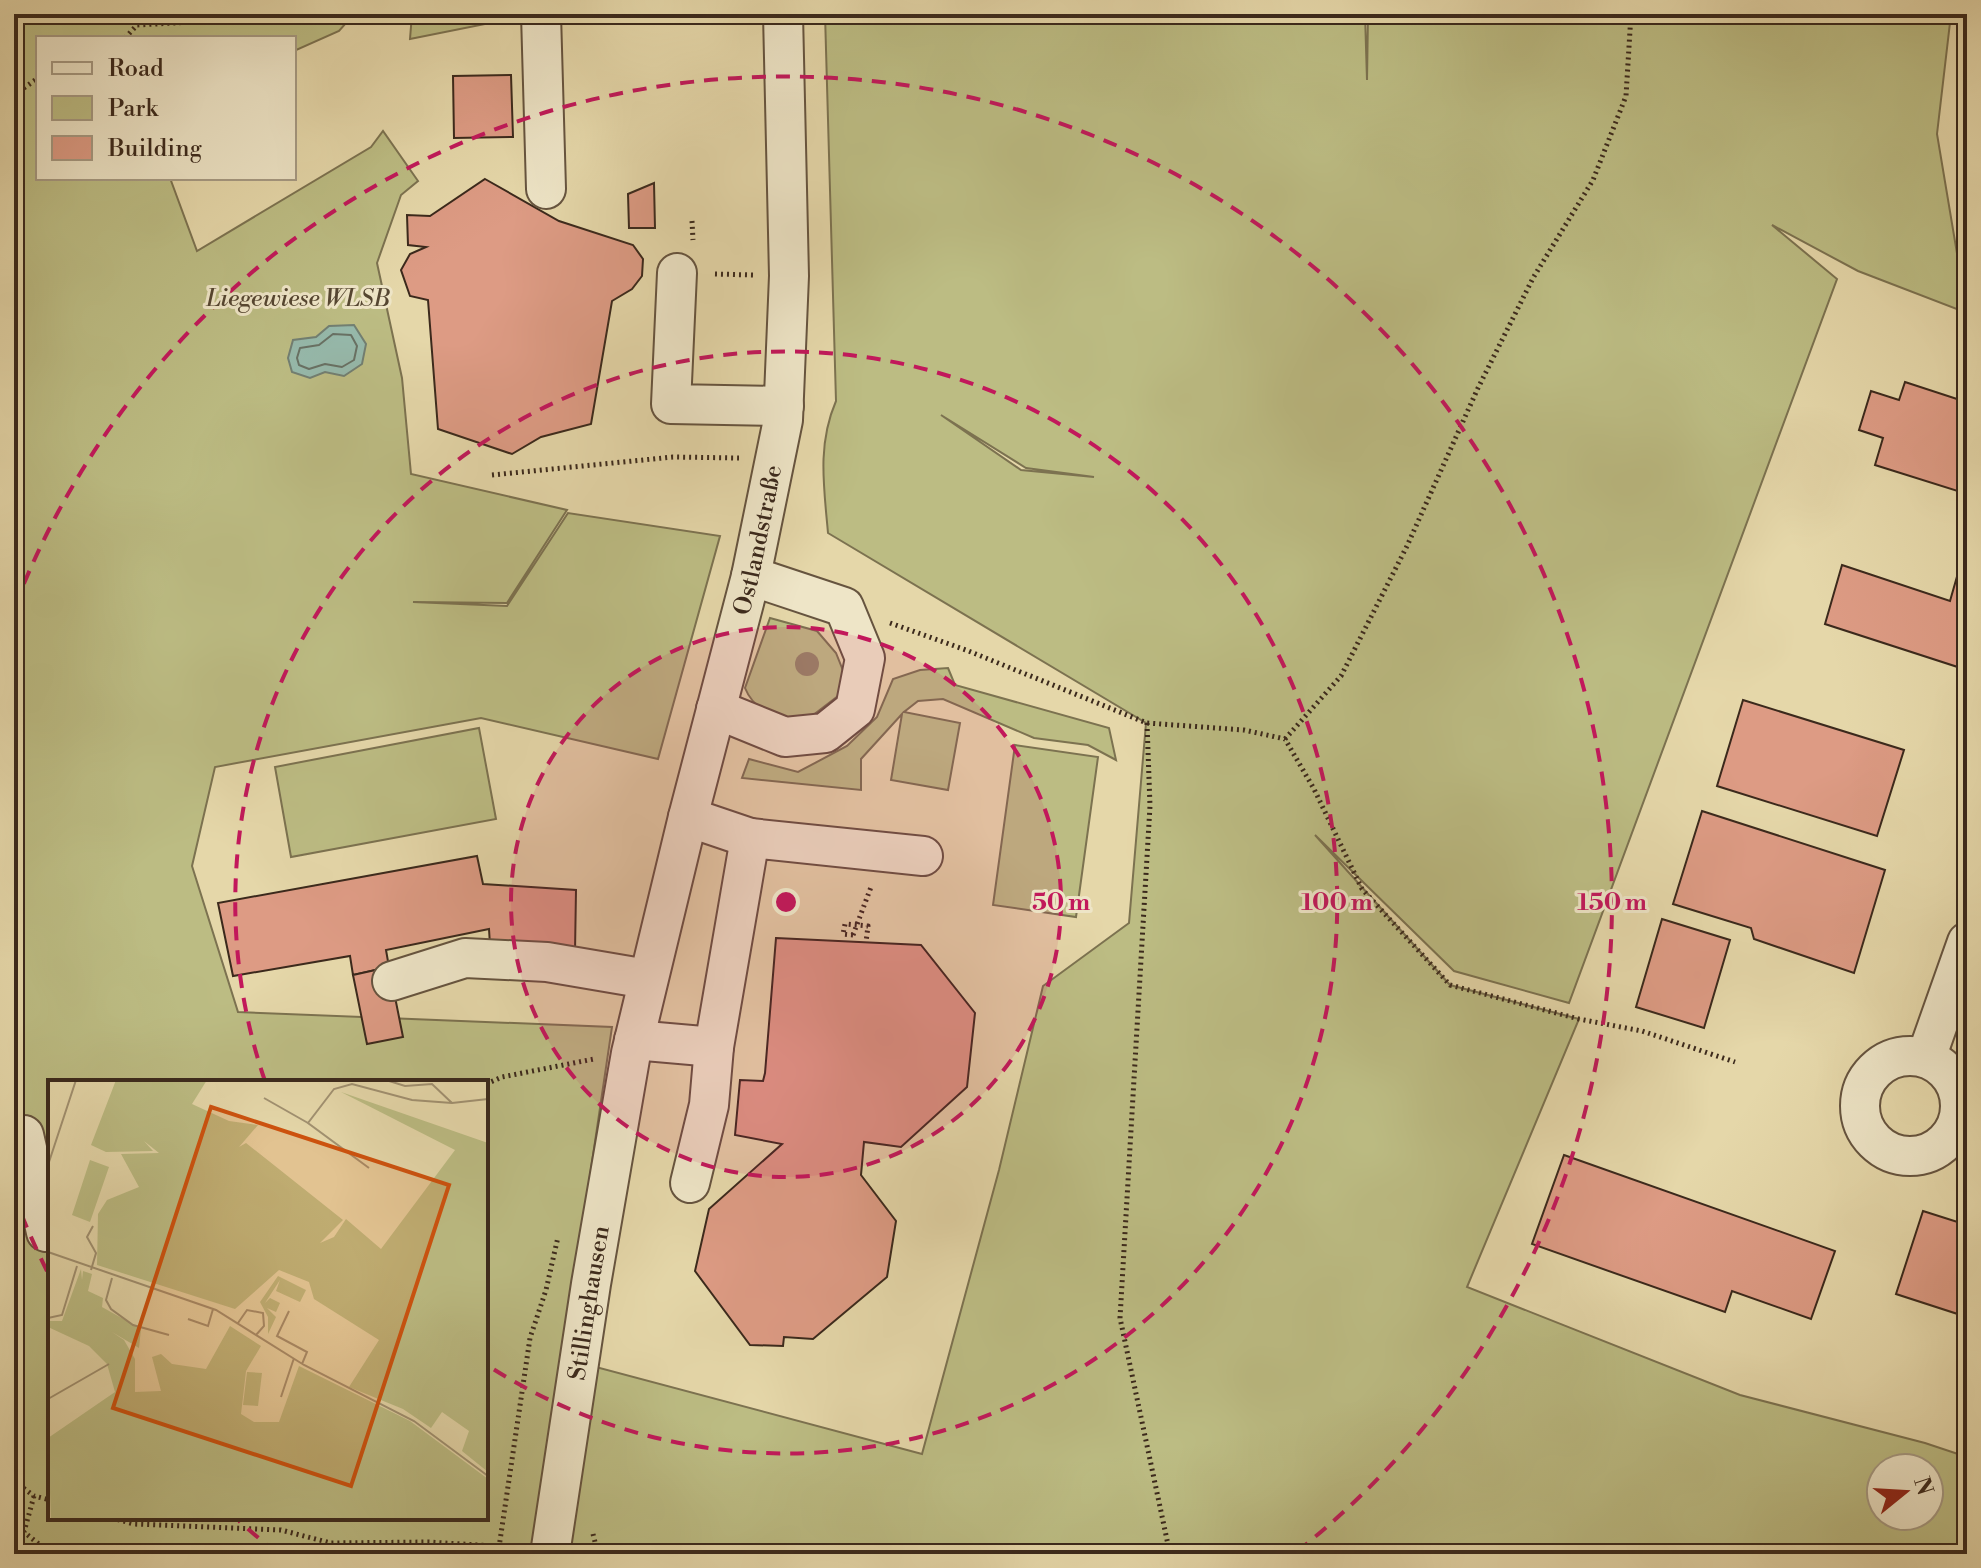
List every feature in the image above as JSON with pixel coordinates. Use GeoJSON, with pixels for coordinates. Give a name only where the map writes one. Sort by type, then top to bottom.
{"type":"FeatureCollection","features":[{"type":"Feature","properties":{"kind":"street"},"geometry":{"type":"LineString","coordinates":[[541,14],[546,189]]}},
{"type":"Feature","properties":{"kind":"street","name":"Ostlandstraße"},"geometry":{"type":"LineString","coordinates":[[632,1047],[751,576],[777,459],[784,406],[789,276],[783,14]]}},
{"type":"Feature","properties":{"kind":"street"},"geometry":{"type":"LineString","coordinates":[[677,273],[671,404],[784,406]]}},
{"type":"Feature","properties":{"kind":"street"},"geometry":{"type":"LineString","coordinates":[[716,709],[785,737],[825,733],[855,709],[865,658],[844,607],[751,576]]}},
{"type":"Feature","properties":{"kind":"street"},"geometry":{"type":"LineString","coordinates":[[688,817],[750,838],[923,856]]}},
{"type":"Feature","properties":{"kind":"street"},"geometry":{"type":"LineString","coordinates":[[690,1183],[709,1105],[714,1047],[750,838]]}},
{"type":"Feature","properties":{"kind":"street"},"geometry":{"type":"LineString","coordinates":[[1926,1058],[1967,942]]}},
{"type":"Feature","properties":{"kind":"street"},"geometry":{"type":"LineString","coordinates":[[392,981],[465,958],[547,962],[647,979]]}},
{"type":"Feature","properties":{"kind":"street"},"geometry":{"type":"LineString","coordinates":[[632,1047],[714,1047]]}},
{"type":"Feature","properties":{"kind":"street","name":"Stillinghausen"},"geometry":{"type":"LineString","coordinates":[[550,1553],[591,1284],[632,1047]]}},
{"type":"Feature","properties":{"kind":"street"},"geometry":{"type":"LineString","coordinates":[[24,1135],[46,1232]]}},
{"type":"Feature","properties":{"kind":"path"},"geometry":{"type":"LineString","coordinates":[[175,24],[196,14]]}},
{"type":"Feature","properties":{"kind":"path"},"geometry":{"type":"LineString","coordinates":[[127,36],[137,25],[337,14]]}},
{"type":"Feature","properties":{"kind":"path"},"geometry":{"type":"LineString","coordinates":[[1285,739],[1341,676],[1407,546],[1478,388],[1533,278],[1593,180],[1626,96],[1631,14]]}},
{"type":"Feature","properties":{"kind":"path"},"geometry":{"type":"LineString","coordinates":[[14,95],[36,79]]}},
{"type":"Feature","properties":{"kind":"path"},"geometry":{"type":"LineString","coordinates":[[492,475],[673,457],[777,459]]}},
{"type":"Feature","properties":{"kind":"path"},"geometry":{"type":"LineString","coordinates":[[844,607],[966,650],[1147,723],[1244,730],[1285,739],[1314,789],[1362,889],[1450,985],[1579,1019],[1642,1031],[1735,1062]]}},
{"type":"Feature","properties":{"kind":"path"},"geometry":{"type":"LineString","coordinates":[[1147,723],[1150,806],[1120,1318],[1170,1554]]}},
{"type":"Feature","properties":{"kind":"path"},"geometry":{"type":"LineString","coordinates":[[866,942],[868,926],[857,925],[845,924],[843,934],[853,935],[857,925],[884,853]]}},
{"type":"Feature","properties":{"kind":"path"},"geometry":{"type":"LineString","coordinates":[[488,1083],[632,1047]]}},
{"type":"Feature","properties":{"kind":"path"},"geometry":{"type":"LineString","coordinates":[[14,1481],[34,1496],[48,1500]]}},
{"type":"Feature","properties":{"kind":"path"},"geometry":{"type":"LineString","coordinates":[[34,1496],[24,1532],[51,1554]]}},
{"type":"Feature","properties":{"kind":"path"},"geometry":{"type":"LineString","coordinates":[[119,1520],[134,1524],[281,1530],[331,1543],[428,1542],[550,1553]]}},
{"type":"Feature","properties":{"kind":"path"},"geometry":{"type":"LineString","coordinates":[[498,1554],[503,1526]]}},
{"type":"Feature","properties":{"kind":"green space","name":"Liegewiese WLSB"},"geometry":{"type":"Polygon","coordinates":[[[14,14],[354,14],[339,31],[296,50],[296,36],[36,36],[36,180],[171,180],[197,251],[371,147],[383,131],[418,181],[401,195],[377,263],[402,378],[411,474],[567,510],[507,603],[413,602],[507,606],[568,513],[720,536],[658,759],[481,718],[215,767],[192,866],[238,1012],[612,1027],[534,1554],[14,1554],[14,14]]]}},
{"type":"Feature","properties":{"kind":"green space"},"geometry":{"type":"Polygon","coordinates":[[[412,14],[525,14],[525,16],[410,39],[412,14]]]}},
{"type":"Feature","properties":{"kind":"green space"},"geometry":{"type":"Polygon","coordinates":[[[825,14],[1365,14],[1367,80],[1368,14],[1951,14],[1937,134],[1967,313],[1858,271],[1772,225],[1837,279],[1569,1003],[1454,971],[1315,835],[1450,985],[1579,1019],[1467,1287],[1740,1395],[1925,1443],[1967,1457],[1967,1554],[569,1554],[581,1363],[922,1454],[999,1170],[1043,986],[1129,923],[1146,723],[828,533],[824,450],[836,401],[825,14]],[[941,415],[1021,470],[1094,477],[1026,468],[941,415]]]}},
{"type":"Feature","properties":{"kind":"green space"},"geometry":{"type":"Polygon","coordinates":[[[770,618],[817,631],[836,653],[844,673],[838,696],[804,722],[761,709],[745,688],[770,618]]]}},
{"type":"Feature","properties":{"kind":"green space"},"geometry":{"type":"Polygon","coordinates":[[[948,668],[955,685],[1109,728],[1116,760],[1088,745],[1034,738],[943,699],[918,701],[904,712],[960,723],[948,790],[891,780],[902,714],[861,759],[861,790],[742,778],[749,759],[798,772],[847,746],[877,717],[893,679],[920,670],[948,668]]]}},
{"type":"Feature","properties":{"kind":"green space"},"geometry":{"type":"Polygon","coordinates":[[[479,728],[496,819],[291,857],[275,767],[479,728]]]}},
{"type":"Feature","properties":{"kind":"green space"},"geometry":{"type":"Polygon","coordinates":[[[1015,745],[1098,757],[1076,917],[993,905],[1015,745]]]}},
{"type":"Feature","properties":{"kind":"water"},"geometry":{"type":"Polygon","coordinates":[[[354,325],[366,344],[362,364],[344,376],[325,372],[310,378],[292,372],[288,358],[293,340],[316,337],[329,326],[354,325]]]}},
{"type":"Feature","properties":{"kind":"building"},"geometry":{"type":"Polygon","coordinates":[[[553,14],[629,14],[629,17],[553,18],[553,14]]]}},
{"type":"Feature","properties":{"kind":"building"},"geometry":{"type":"Polygon","coordinates":[[[511,75],[513,137],[454,138],[453,76],[511,75]]]}},
{"type":"Feature","properties":{"kind":"building"},"geometry":{"type":"Polygon","coordinates":[[[485,179],[559,221],[633,245],[643,259],[642,276],[632,289],[612,301],[591,424],[541,437],[512,454],[438,429],[428,300],[410,296],[401,270],[410,254],[426,247],[408,245],[407,215],[430,216],[485,179]]]}},
{"type":"Feature","properties":{"kind":"building"},"geometry":{"type":"Polygon","coordinates":[[[654,183],[655,228],[629,228],[628,194],[654,183]]]}},
{"type":"Feature","properties":{"kind":"building"},"geometry":{"type":"Polygon","coordinates":[[[1905,382],[1960,400],[1962,395],[1967,397],[1967,494],[1875,465],[1883,438],[1859,430],[1871,391],[1899,400],[1905,382]]]}},
{"type":"Feature","properties":{"kind":"building"},"geometry":{"type":"Polygon","coordinates":[[[1842,565],[1950,601],[1958,573],[1967,576],[1967,670],[1825,624],[1842,565]]]}},
{"type":"Feature","properties":{"kind":"building"},"geometry":{"type":"Polygon","coordinates":[[[1743,700],[1904,750],[1877,836],[1717,786],[1743,700]]]}},
{"type":"Feature","properties":{"kind":"building"},"geometry":{"type":"Polygon","coordinates":[[[1702,811],[1885,870],[1854,973],[1754,939],[1751,928],[1673,904],[1702,811]]]}},
{"type":"Feature","properties":{"kind":"building"},"geometry":{"type":"Polygon","coordinates":[[[477,856],[483,884],[576,890],[575,952],[490,945],[489,929],[386,950],[389,967],[353,975],[350,956],[233,976],[218,903],[477,856]]]}},
{"type":"Feature","properties":{"kind":"building"},"geometry":{"type":"Polygon","coordinates":[[[1662,919],[1730,940],[1704,1028],[1636,1007],[1662,919]]]}},
{"type":"Feature","properties":{"kind":"building"},"geometry":{"type":"Polygon","coordinates":[[[776,938],[921,945],[975,1013],[967,1087],[901,1147],[864,1142],[861,1175],[896,1221],[887,1277],[813,1339],[784,1337],[783,1346],[750,1345],[695,1271],[709,1209],[782,1144],[735,1135],[740,1080],[763,1081],[765,1073],[776,938]]]}},
{"type":"Feature","properties":{"kind":"building"},"geometry":{"type":"Polygon","coordinates":[[[389,967],[403,1037],[367,1044],[353,975],[389,967]]]}},
{"type":"Feature","properties":{"kind":"building"},"geometry":{"type":"Polygon","coordinates":[[[1564,1155],[1835,1251],[1811,1319],[1732,1291],[1725,1312],[1532,1244],[1564,1155]]]}},
{"type":"Feature","properties":{"kind":"building"},"geometry":{"type":"Polygon","coordinates":[[[1923,1211],[1967,1225],[1967,1317],[1896,1294],[1923,1211]]]}}]}
